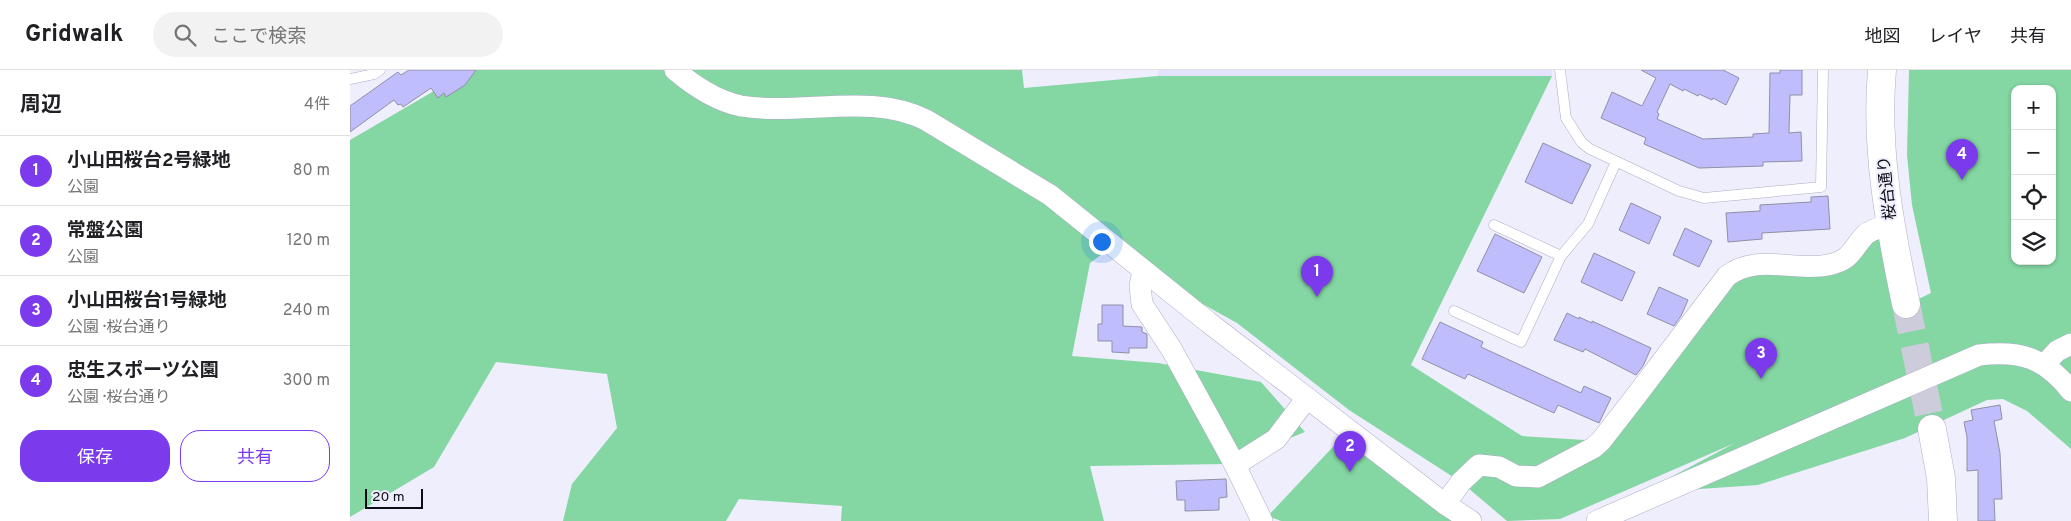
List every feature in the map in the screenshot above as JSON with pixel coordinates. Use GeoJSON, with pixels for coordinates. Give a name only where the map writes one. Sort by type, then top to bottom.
{"type":"FeatureCollection","features":[{"type":"Feature","properties":{"kind":"street"},"geometry":{"type":"LineString","coordinates":[[675,70],[705,92],[742,106],[808,109],[872,106],[912,113],[1050,195],[1143,271],[1307,398],[1445,504],[1471,521]]}},
{"type":"Feature","properties":{"kind":"street","name":"桜台通り"},"geometry":{"type":"LineString","coordinates":[[1882,70],[1880,127],[1882,164],[1890,226],[1906,304]]}},
{"type":"Feature","properties":{"kind":"street"},"geometry":{"type":"LineString","coordinates":[[1445,504],[1461,482],[1479,465],[1499,467],[1516,476],[1538,477],[1593,448],[1601,441],[1727,276],[1736,270],[1757,263],[1827,265],[1845,259],[1856,249],[1866,235],[1875,229],[1890,226]]}},
{"type":"Feature","properties":{"kind":"street"},"geometry":{"type":"LineString","coordinates":[[1143,271],[1140,286],[1142,304],[1172,350],[1235,466],[1262,521]]}},
{"type":"Feature","properties":{"kind":"street"},"geometry":{"type":"LineString","coordinates":[[2045,364],[2057,351],[2071,344]]}},
{"type":"Feature","properties":{"kind":"street"},"geometry":{"type":"LineString","coordinates":[[1597,521],[1979,355],[1998,353],[2036,359],[2061,378],[2071,391]]}},
{"type":"Feature","properties":{"kind":"street"},"geometry":{"type":"LineString","coordinates":[[1235,466],[1276,439],[1307,398]]}},
{"type":"Feature","properties":{"kind":"street"},"geometry":{"type":"LineString","coordinates":[[1932,429],[1941,478],[1943,521]]}},
{"type":"Feature","properties":{"kind":"lane"},"geometry":{"type":"LineString","coordinates":[[350,79],[374,74],[380,70]]}},
{"type":"Feature","properties":{"kind":"lane"},"geometry":{"type":"LineString","coordinates":[[1560,70],[1564,108],[1570,126],[1575,135],[1590,150],[1685,193],[1704,198],[1820,187],[1823,70]]}},
{"type":"Feature","properties":{"kind":"lane"},"geometry":{"type":"LineString","coordinates":[[1454,311],[1521,342],[1561,256],[1588,224],[1616,162]]}},
{"type":"Feature","properties":{"kind":"lane"},"geometry":{"type":"LineString","coordinates":[[1494,225],[1561,256]]}},
{"type":"Feature","properties":{"kind":"shaded area"},"geometry":{"type":"Polygon","coordinates":[[[1158,70],[1552,70],[1552,76],[1158,76],[1158,70]]]}},
{"type":"Feature","properties":{"kind":"green space"},"geometry":{"type":"Polygon","coordinates":[[[470,70],[1022,70],[1024,88],[1158,76],[1552,76],[1411,365],[1522,436],[1601,441],[1727,276],[1815,266],[1890,225],[1906,305],[1931,293],[1912,205],[1907,155],[1909,70],[2071,70],[2071,449],[2027,411],[2003,399],[1987,400],[1905,438],[1758,485],[1641,493],[1735,443],[1560,519],[1507,521],[1461,482],[1349,410],[1237,323],[1143,271],[1113,246],[1090,263],[1072,356],[1158,363],[1261,382],[1305,432],[1227,464],[1090,466],[1104,521],[841,521],[842,506],[739,499],[726,521],[563,521],[572,484],[617,428],[607,374],[496,362],[434,467],[350,517],[350,140],[470,70]]]}},
{"type":"Feature","properties":{"kind":"green space"},"geometry":{"type":"Polygon","coordinates":[[[1344,435],[1457,521],[1281,521],[1268,516],[1344,435]]]}},
{"type":"Feature","properties":{"kind":"building"},"geometry":{"type":"Polygon","coordinates":[[[409,70],[476,70],[465,85],[446,97],[444,93],[438,98],[431,88],[403,107],[394,100],[350,132],[350,106],[398,72],[401,75],[409,70]]]}},
{"type":"Feature","properties":{"kind":"building"},"geometry":{"type":"Polygon","coordinates":[[[1641,70],[1723,70],[1739,78],[1726,105],[1713,98],[1712,100],[1699,94],[1698,96],[1684,89],[1683,91],[1670,84],[1657,112],[1659,114],[1657,119],[1703,139],[1753,137],[1753,134],[1769,133],[1770,73],[1780,73],[1780,70],[1802,70],[1802,95],[1790,95],[1789,133],[1801,132],[1802,161],[1763,162],[1763,166],[1699,168],[1644,144],[1646,138],[1601,118],[1612,92],[1642,106],[1656,78],[1641,70]]]}},
{"type":"Feature","properties":{"kind":"building"},"geometry":{"type":"Polygon","coordinates":[[[1543,143],[1591,165],[1572,204],[1525,182],[1543,143]]]}},
{"type":"Feature","properties":{"kind":"building"},"geometry":{"type":"Polygon","coordinates":[[[1828,196],[1830,229],[1762,233],[1762,239],[1728,242],[1726,213],[1760,211],[1760,205],[1811,202],[1811,197],[1828,196]]]}},
{"type":"Feature","properties":{"kind":"building"},"geometry":{"type":"Polygon","coordinates":[[[1631,203],[1661,217],[1649,244],[1619,230],[1631,203]]]}},
{"type":"Feature","properties":{"kind":"building"},"geometry":{"type":"Polygon","coordinates":[[[1685,228],[1712,241],[1699,267],[1673,255],[1685,228]]]}},
{"type":"Feature","properties":{"kind":"building"},"geometry":{"type":"Polygon","coordinates":[[[1495,234],[1542,257],[1524,293],[1477,271],[1495,234]]]}},
{"type":"Feature","properties":{"kind":"building"},"geometry":{"type":"Polygon","coordinates":[[[1594,253],[1635,272],[1622,301],[1581,282],[1594,253]]]}},
{"type":"Feature","properties":{"kind":"building"},"geometry":{"type":"Polygon","coordinates":[[[1659,287],[1688,300],[1674,326],[1647,314],[1659,287]]]}},
{"type":"Feature","properties":{"kind":"building"},"geometry":{"type":"Polygon","coordinates":[[[1102,305],[1123,305],[1123,326],[1142,327],[1142,332],[1147,334],[1147,348],[1129,348],[1129,353],[1112,352],[1112,341],[1098,341],[1098,324],[1102,324],[1102,305]]]}},
{"type":"Feature","properties":{"kind":"building"},"geometry":{"type":"Polygon","coordinates":[[[1567,313],[1579,319],[1579,317],[1592,323],[1592,321],[1651,348],[1643,366],[1636,375],[1585,349],[1583,352],[1554,340],[1567,313]]]}},
{"type":"Feature","properties":{"kind":"building"},"geometry":{"type":"Polygon","coordinates":[[[1440,322],[1483,342],[1481,347],[1581,393],[1584,386],[1611,398],[1599,423],[1558,405],[1554,413],[1468,374],[1465,379],[1422,359],[1440,322]]]}},
{"type":"Feature","properties":{"kind":"building"},"geometry":{"type":"Polygon","coordinates":[[[2000,405],[2002,419],[1994,421],[2000,453],[2002,499],[1994,499],[1995,521],[1978,521],[1978,470],[1967,471],[1967,437],[1964,422],[1973,420],[1971,410],[2000,405]]]}},
{"type":"Feature","properties":{"kind":"building"},"geometry":{"type":"Polygon","coordinates":[[[1226,479],[1227,497],[1219,498],[1219,510],[1185,511],[1185,500],[1177,500],[1176,481],[1226,479]]]}},
{"type":"Feature","properties":{"kind":"tunnel"},"geometry":{"type":"LineString","coordinates":[[1906,304],[1932,429]]}},
{"type":"Feature","properties":{"kind":"place","name":"忠生スポーツ公園"},"geometry":{"type":"Point","coordinates":[1962,180]}},
{"type":"Feature","properties":{"kind":"place","name":"小山田桜台2号緑地"},"geometry":{"type":"Point","coordinates":[1317,297]}},
{"type":"Feature","properties":{"kind":"place","name":"小山田桜台1号緑地"},"geometry":{"type":"Point","coordinates":[1761,379]}},
{"type":"Feature","properties":{"kind":"place","name":"常盤公園"},"geometry":{"type":"Point","coordinates":[1350,472]}}]}
